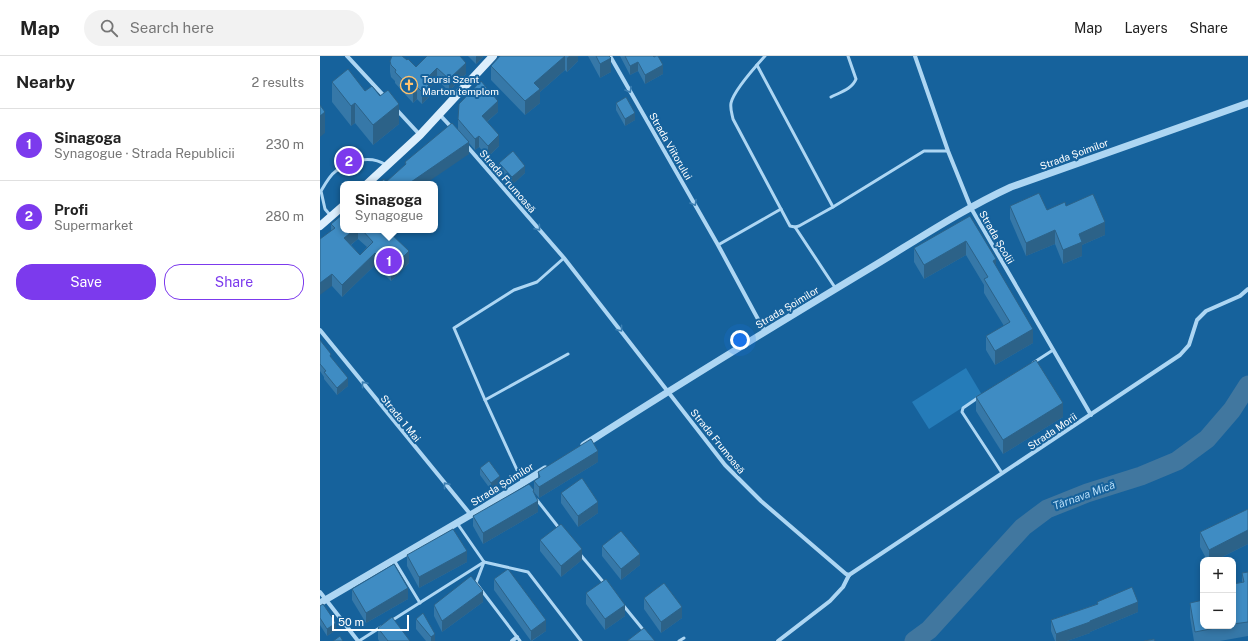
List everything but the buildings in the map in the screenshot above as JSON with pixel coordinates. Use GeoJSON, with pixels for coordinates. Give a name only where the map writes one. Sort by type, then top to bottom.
{"type":"FeatureCollection","features":[{"type":"Feature","properties":{"kind":"main road"},"geometry":{"type":"LineString","coordinates":[[370,181],[420,135],[490,57]]}},
{"type":"Feature","properties":{"kind":"main road"},"geometry":{"type":"LineString","coordinates":[[320,226],[340,209]]}},
{"type":"Feature","properties":{"kind":"street"},"geometry":{"type":"LineString","coordinates":[[347,56],[388,101]]}},
{"type":"Feature","properties":{"kind":"street","name":"Strada Viitorului"},"geometry":{"type":"LineString","coordinates":[[610,56],[718,245],[765,332]]}},
{"type":"Feature","properties":{"kind":"street","name":"Strada Școlii"},"geometry":{"type":"LineString","coordinates":[[915,56],[948,151],[971,208],[1091,415]]}},
{"type":"Feature","properties":{"kind":"street","name":"Strada Șoimilor"},"geometry":{"type":"LineString","coordinates":[[577,449],[765,332],[971,208],[1011,186],[1248,103]]}},
{"type":"Feature","properties":{"kind":"street"},"geometry":{"type":"LineString","coordinates":[[394,107],[420,135]]}},
{"type":"Feature","properties":{"kind":"street"},"geometry":{"type":"LineString","coordinates":[[440,114],[455,132]]}},
{"type":"Feature","properties":{"kind":"street","name":"Strada Frumoasă"},"geometry":{"type":"LineString","coordinates":[[465,144],[564,258],[669,391],[725,465],[744,485],[849,575]]}},
{"type":"Feature","properties":{"kind":"street","name":"Strada Morii"},"geometry":{"type":"LineString","coordinates":[[849,575],[1180,355],[1189,345],[1197,320],[1206,310],[1240,296],[1248,288]]}},
{"type":"Feature","properties":{"kind":"street","name":"Strada 1 Mai"},"geometry":{"type":"LineString","coordinates":[[320,330],[471,515]]}},
{"type":"Feature","properties":{"kind":"street","name":"Strada Șoimilor"},"geometry":{"type":"LineString","coordinates":[[323,601],[471,515],[550,466]]}},
{"type":"Feature","properties":{"kind":"street"},"geometry":{"type":"LineString","coordinates":[[778,641],[830,600],[843,587],[849,575]]}},
{"type":"Feature","properties":{"kind":"street"},"geometry":{"type":"LineString","coordinates":[[320,592],[323,601],[358,641]]}},
{"type":"Feature","properties":{"kind":"street"},"geometry":{"type":"LineString","coordinates":[[512,641],[518,639]]}},
{"type":"Feature","properties":{"kind":"lane"},"geometry":{"type":"LineString","coordinates":[[765,56],[734,94],[730,110],[733,119],[790,226],[795,227],[836,289]]}},
{"type":"Feature","properties":{"kind":"lane"},"geometry":{"type":"LineString","coordinates":[[831,97],[854,84],[856,79],[848,56]]}},
{"type":"Feature","properties":{"kind":"lane"},"geometry":{"type":"LineString","coordinates":[[757,65],[833,207]]}},
{"type":"Feature","properties":{"kind":"lane"},"geometry":{"type":"LineString","coordinates":[[795,227],[833,207],[924,151],[948,151]]}},
{"type":"Feature","properties":{"kind":"lane"},"geometry":{"type":"LineString","coordinates":[[331,217],[325,209],[320,191],[335,171],[346,164],[365,159],[380,161],[388,166]]}},
{"type":"Feature","properties":{"kind":"lane"},"geometry":{"type":"LineString","coordinates":[[718,245],[781,209]]}},
{"type":"Feature","properties":{"kind":"lane"},"geometry":{"type":"LineString","coordinates":[[528,489],[523,483],[454,328],[514,290],[537,282],[564,258]]}},
{"type":"Feature","properties":{"kind":"lane"},"geometry":{"type":"LineString","coordinates":[[1027,366],[1053,350]]}},
{"type":"Feature","properties":{"kind":"lane"},"geometry":{"type":"LineString","coordinates":[[485,400],[568,354]]}},
{"type":"Feature","properties":{"kind":"lane"},"geometry":{"type":"LineString","coordinates":[[982,395],[963,408],[962,412],[1002,473]]}},
{"type":"Feature","properties":{"kind":"lane"},"geometry":{"type":"LineString","coordinates":[[533,496],[562,532]]}},
{"type":"Feature","properties":{"kind":"lane"},"geometry":{"type":"LineString","coordinates":[[457,523],[484,562],[528,572],[581,641]]}},
{"type":"Feature","properties":{"kind":"lane"},"geometry":{"type":"LineString","coordinates":[[577,550],[606,585]]}},
{"type":"Feature","properties":{"kind":"lane"},"geometry":{"type":"LineString","coordinates":[[394,560],[420,603]]}},
{"type":"Feature","properties":{"kind":"lane"},"geometry":{"type":"LineString","coordinates":[[389,622],[484,562]]}},
{"type":"Feature","properties":{"kind":"lane"},"geometry":{"type":"LineString","coordinates":[[484,562],[476,583],[518,639]]}},
{"type":"Feature","properties":{"kind":"lane"},"geometry":{"type":"LineString","coordinates":[[620,602],[648,636]]}},
{"type":"Feature","properties":{"kind":"lane"},"geometry":{"type":"LineString","coordinates":[[358,641],[383,626]]}},
{"type":"Feature","properties":{"kind":"lane"},"geometry":{"type":"LineString","coordinates":[[679,641],[684,638]]}},
{"type":"Feature","properties":{"kind":"shaded area"},"geometry":{"type":"Polygon","coordinates":[[[966,368],[982,395],[929,429],[912,402],[966,368]]]}},
{"type":"Feature","properties":{"kind":"waterway","name":"Târnava Mică"},"geometry":{"type":"LineString","coordinates":[[914,641],[929,630],[1023,527],[1047,509],[1087,493],[1141,476],[1177,461],[1207,439],[1232,410],[1248,385]]}},
{"type":"Feature","properties":{"kind":"place","name":"Toursi Szent Marton templom"},"geometry":{"type":"Point","coordinates":[409,85]}},
{"type":"Feature","properties":{"kind":"place","name":"Profi"},"geometry":{"type":"Point","coordinates":[349,161]}},
{"type":"Feature","properties":{"kind":"place","name":"Sinagoga"},"geometry":{"type":"Point","coordinates":[389,261]}}]}
